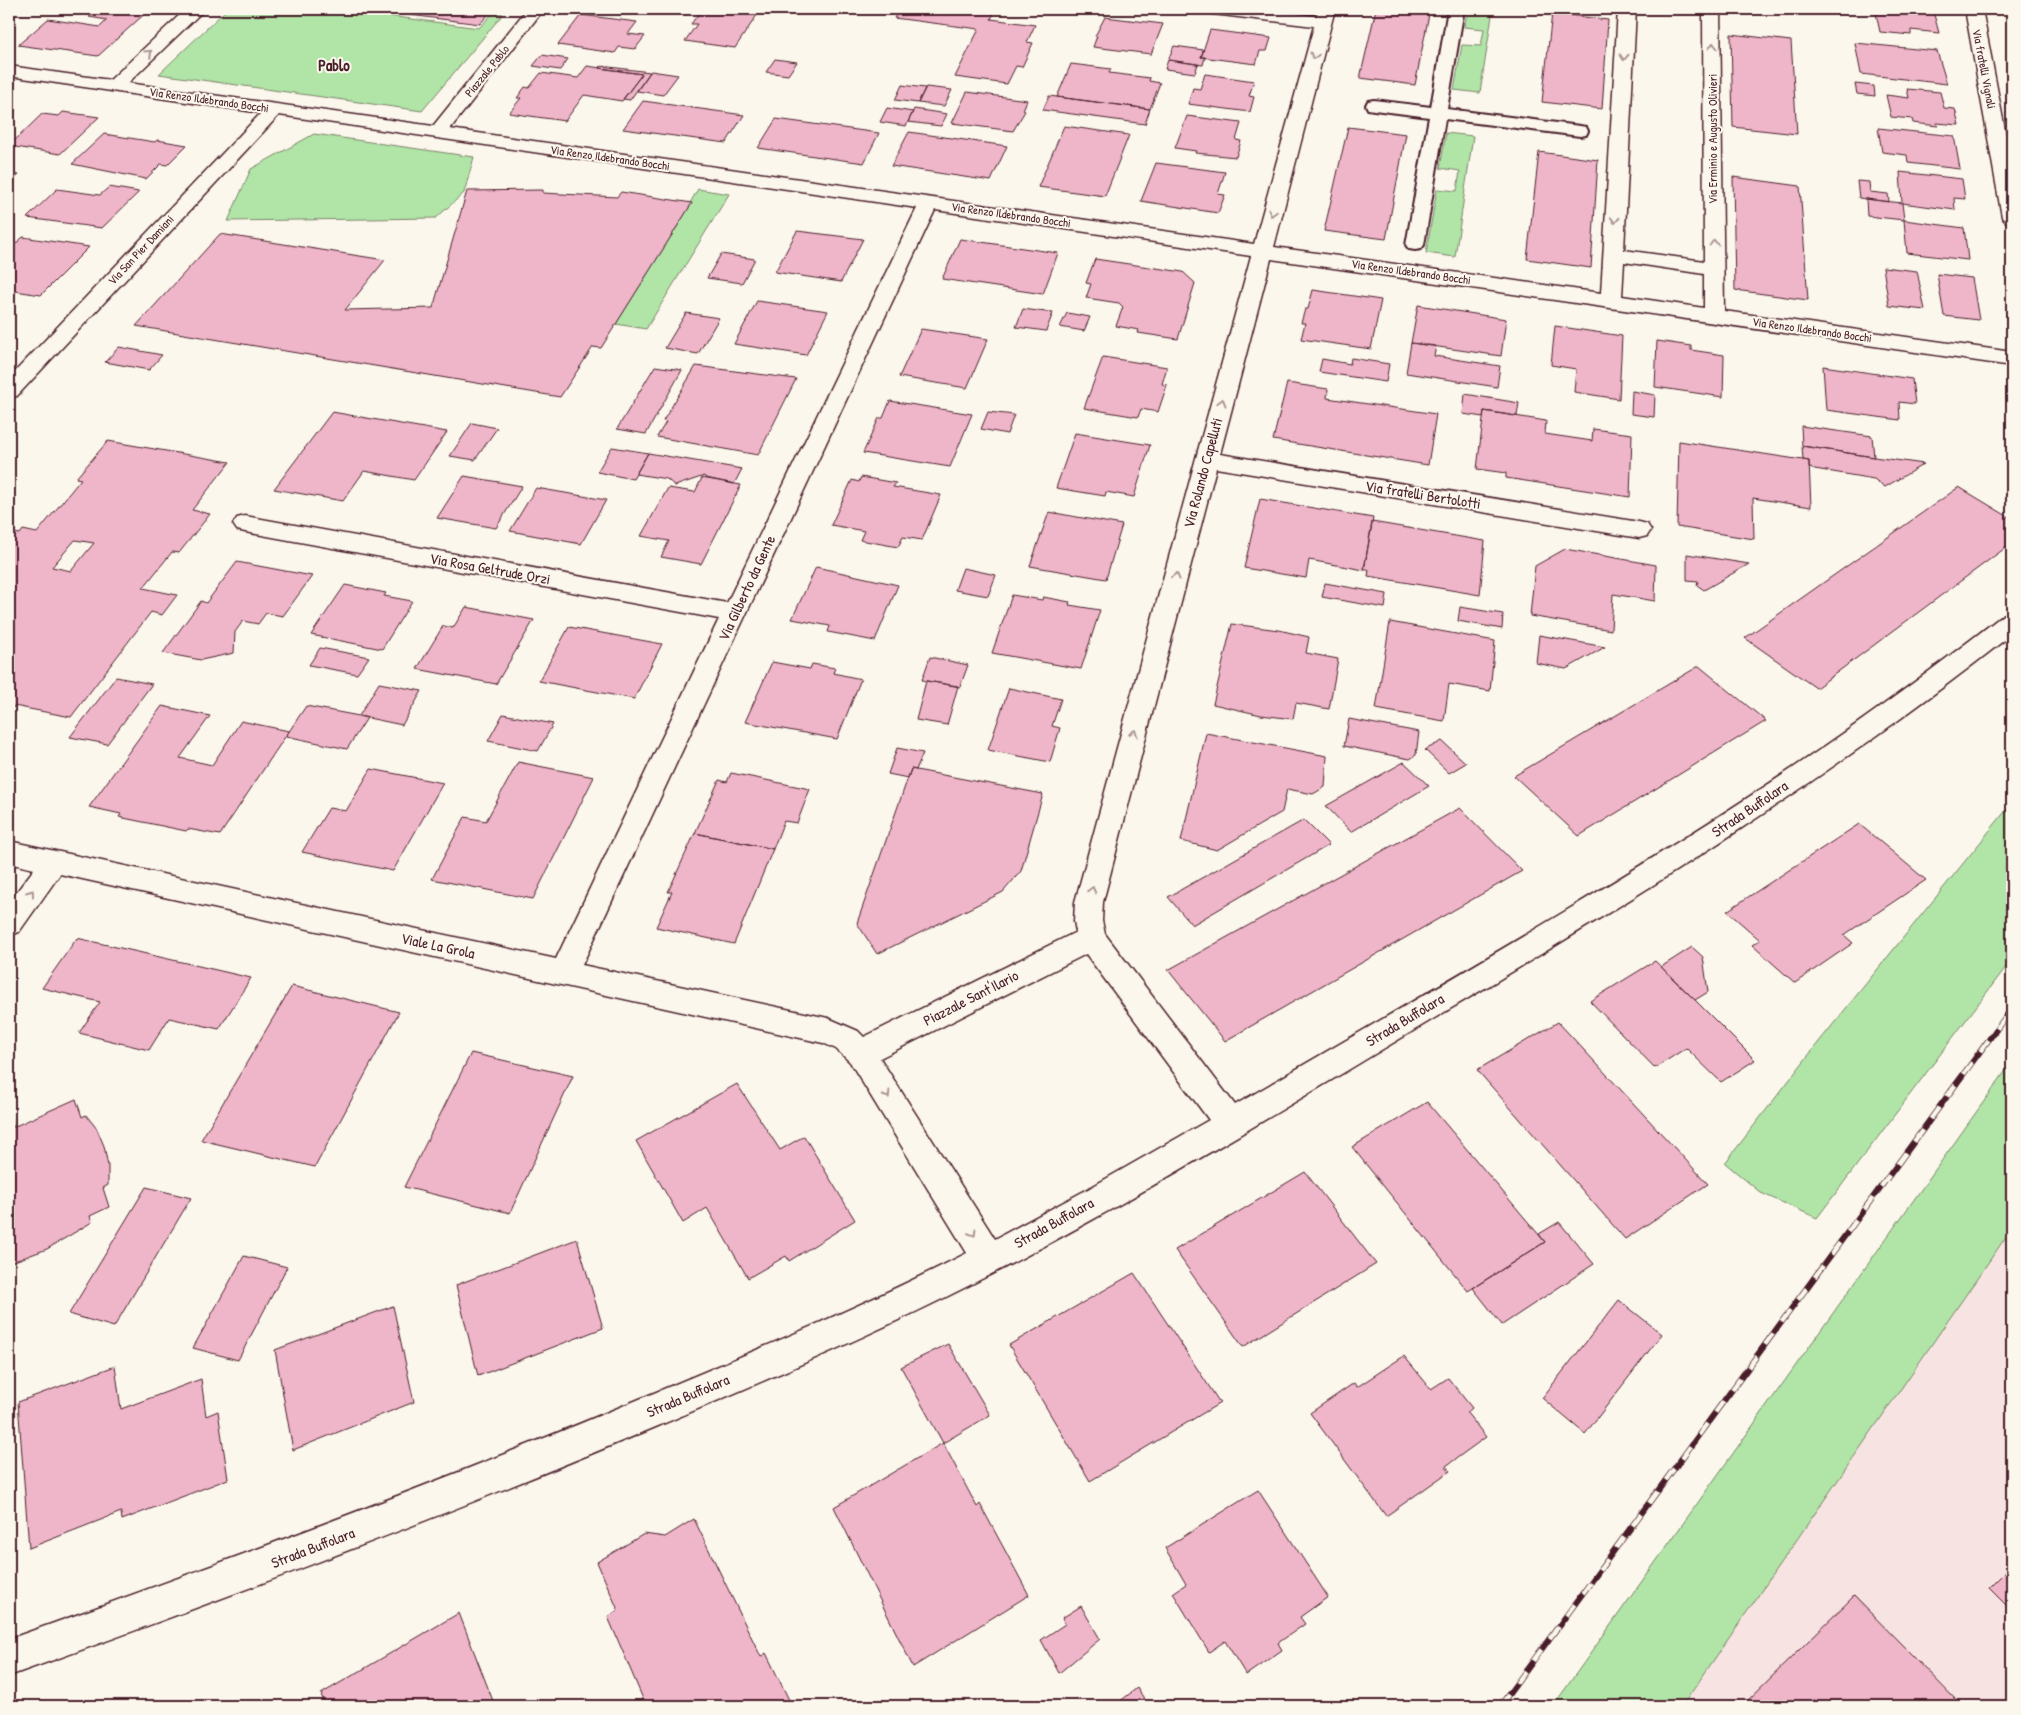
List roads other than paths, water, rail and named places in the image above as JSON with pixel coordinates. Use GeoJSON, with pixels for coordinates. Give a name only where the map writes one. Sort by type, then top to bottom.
{"type":"FeatureCollection","features":[{"type":"Feature","properties":{"kind":"street"},"geometry":{"type":"LineString","coordinates":[[114,86],[196,9]]}},
{"type":"Feature","properties":{"kind":"street","name":"Piazzale Pablo"},"geometry":{"type":"LineString","coordinates":[[437,133],[536,9]]}},
{"type":"Feature","properties":{"kind":"street"},"geometry":{"type":"LineString","coordinates":[[1213,9],[1325,16]]}},
{"type":"Feature","properties":{"kind":"street"},"geometry":{"type":"LineString","coordinates":[[1611,301],[1627,9]]}},
{"type":"Feature","properties":{"kind":"street","name":"Via Erminio e Augusto Olivieri"},"geometry":{"type":"LineString","coordinates":[[1712,9],[1714,316]]}},
{"type":"Feature","properties":{"kind":"street","name":"Via fratelli Vignali"},"geometry":{"type":"LineString","coordinates":[[1973,9],[2012,217]]}},
{"type":"Feature","properties":{"kind":"street","name":"Via Rolando Capelluti"},"geometry":{"type":"LineString","coordinates":[[1091,938],[1088,921],[1089,902],[1325,16]]}},
{"type":"Feature","properties":{"kind":"street","name":"Via Renzo Ildebrando Bocchi"},"geometry":{"type":"LineString","coordinates":[[9,71],[2012,359]]}},
{"type":"Feature","properties":{"kind":"street","name":"Via San Pier Damiani"},"geometry":{"type":"LineString","coordinates":[[9,391],[274,110]]}},
{"type":"Feature","properties":{"kind":"street","name":"Via Gilberto da Gente"},"geometry":{"type":"LineString","coordinates":[[564,973],[929,204]]}},
{"type":"Feature","properties":{"kind":"street"},"geometry":{"type":"LineString","coordinates":[[1614,255],[1714,269]]}},
{"type":"Feature","properties":{"kind":"street","name":"Via fratelli Bertolotti"},"geometry":{"type":"LineString","coordinates":[[1207,460],[1639,530]]}},
{"type":"Feature","properties":{"kind":"street","name":"Via Rosa Geltrude Orzi"},"geometry":{"type":"LineString","coordinates":[[245,524],[735,613]]}},
{"type":"Feature","properties":{"kind":"street","name":"Strada Buffolara"},"geometry":{"type":"LineString","coordinates":[[9,1657],[235,1577],[400,1515],[524,1465],[780,1357],[886,1310],[989,1259],[1230,1123],[1673,860],[1750,810],[1893,711],[2012,621]]}},
{"type":"Feature","properties":{"kind":"street","name":"Viale La Grola"},"geometry":{"type":"LineString","coordinates":[[9,852],[828,1031],[847,1040],[861,1054]]}},
{"type":"Feature","properties":{"kind":"street"},"geometry":{"type":"LineString","coordinates":[[9,924],[54,862]]}},
{"type":"Feature","properties":{"kind":"street"},"geometry":{"type":"LineString","coordinates":[[1091,938],[1230,1123]]}},
{"type":"Feature","properties":{"kind":"street","name":"Piazzale Sant'Ilario"},"geometry":{"type":"LineString","coordinates":[[861,1054],[1091,938]]}},
{"type":"Feature","properties":{"kind":"street"},"geometry":{"type":"LineString","coordinates":[[861,1054],[989,1259]]}},
{"type":"Feature","properties":{"kind":"lane"},"geometry":{"type":"LineString","coordinates":[[1415,245],[1456,9]]}},
{"type":"Feature","properties":{"kind":"lane"},"geometry":{"type":"LineString","coordinates":[[1374,104],[1580,131]]}},
{"type":"Feature","properties":{"kind":"railway"},"geometry":{"type":"LineString","coordinates":[[1500,1706],[2012,1008]]}},
{"type":"Feature","properties":{"kind":"district","name":"Pablo"},"geometry":{"type":"Point","coordinates":[334,65]}}]}
